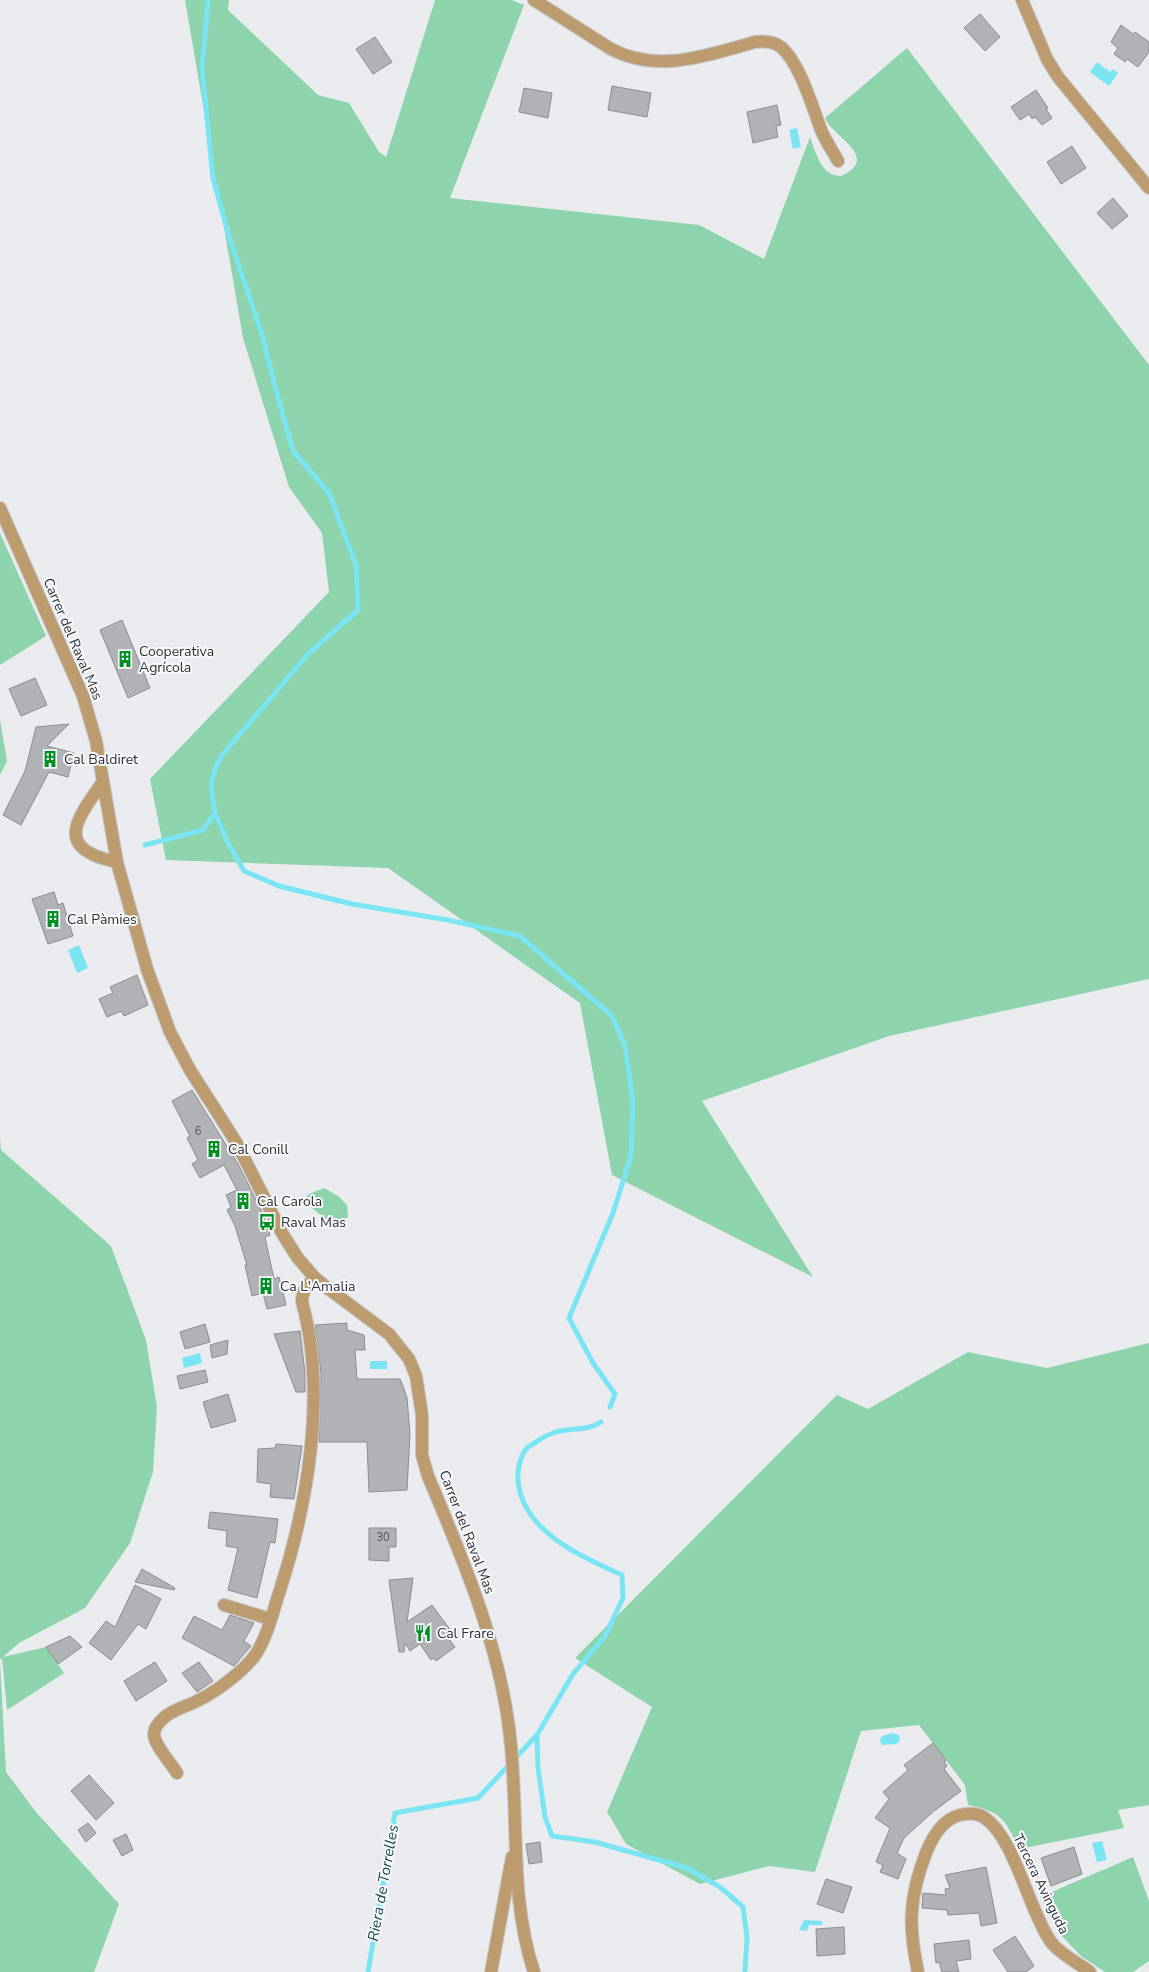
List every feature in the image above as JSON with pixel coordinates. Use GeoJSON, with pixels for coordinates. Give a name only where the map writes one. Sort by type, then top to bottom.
{"type":"FeatureCollection","features":[{"type":"Feature","properties":{"kind":"street"},"geometry":{"type":"LineString","coordinates":[[534,0],[612,49],[623,55],[639,59],[654,61],[684,60],[755,42],[776,44],[782,48],[799,74],[812,102],[820,128],[838,162]]}},
{"type":"Feature","properties":{"kind":"street"},"geometry":{"type":"LineString","coordinates":[[1022,0],[1046,59],[1058,77],[1149,188]]}},
{"type":"Feature","properties":{"kind":"street","name":"Carrer del Raval Mas"},"geometry":{"type":"LineString","coordinates":[[0,508],[83,696],[96,741],[116,862],[147,969],[161,1012],[170,1032],[190,1070],[236,1142],[282,1233],[298,1257],[315,1278],[389,1334],[409,1358],[416,1376],[422,1415],[422,1455],[480,1609],[505,1701],[514,1774],[515,1839]]}},
{"type":"Feature","properties":{"kind":"street"},"geometry":{"type":"LineString","coordinates":[[102,782],[77,820],[76,835],[79,845],[85,852],[116,862]]}},
{"type":"Feature","properties":{"kind":"street"},"geometry":{"type":"LineString","coordinates":[[177,1773],[156,1743],[155,1729],[168,1715],[202,1699],[242,1669],[260,1647],[295,1541],[306,1476],[312,1424],[313,1375],[302,1291],[315,1278]]}},
{"type":"Feature","properties":{"kind":"street"},"geometry":{"type":"LineString","coordinates":[[224,1605],[270,1619]]}},
{"type":"Feature","properties":{"kind":"street","name":"Tercera Avinguda"},"geometry":{"type":"LineString","coordinates":[[918,1972],[913,1947],[910,1911],[918,1871],[930,1843],[943,1825],[954,1817],[972,1813],[984,1817],[997,1830],[1052,1943],[1090,1972]]}},
{"type":"Feature","properties":{"kind":"street"},"geometry":{"type":"LineString","coordinates":[[491,1972],[515,1839]]}},
{"type":"Feature","properties":{"kind":"street"},"geometry":{"type":"LineString","coordinates":[[515,1839],[521,1921],[534,1972]]}},
{"type":"Feature","properties":{"kind":"green space"},"geometry":{"type":"Polygon","coordinates":[[[185,0],[229,0],[228,10],[318,95],[349,103],[379,152],[386,157],[435,0],[512,0],[524,5],[450,198],[699,225],[764,259],[810,137],[820,162],[829,172],[841,176],[852,169],[857,162],[856,154],[829,125],[825,118],[907,48],[1149,365],[1149,979],[889,1036],[702,1101],[813,1277],[612,1175],[580,1003],[388,868],[166,860],[150,779],[329,592],[322,533],[289,487],[243,338],[185,0]]]}},
{"type":"Feature","properties":{"kind":"green space"},"geometry":{"type":"Polygon","coordinates":[[[0,533],[46,636],[0,665],[0,533]]]}},
{"type":"Feature","properties":{"kind":"green space"},"geometry":{"type":"Polygon","coordinates":[[[0,720],[7,761],[0,775],[0,720]]]}},
{"type":"Feature","properties":{"kind":"green space"},"geometry":{"type":"Polygon","coordinates":[[[0,1138],[1,1150],[111,1246],[146,1340],[157,1407],[153,1472],[130,1543],[85,1608],[19,1643],[3,1657],[46,1647],[64,1673],[7,1710],[2,1658],[0,1660],[0,1138]]]}},
{"type":"Feature","properties":{"kind":"green space"},"geometry":{"type":"Polygon","coordinates":[[[324,1188],[338,1196],[347,1205],[348,1217],[338,1223],[331,1223],[303,1201],[309,1194],[324,1188]]]}},
{"type":"Feature","properties":{"kind":"green space"},"geometry":{"type":"Polygon","coordinates":[[[1149,1343],[1149,1805],[1118,1810],[1124,1828],[1019,1849],[1010,1830],[1001,1818],[988,1811],[968,1805],[965,1785],[919,1725],[861,1731],[815,1872],[769,1866],[700,1884],[626,1844],[607,1812],[652,1707],[575,1658],[837,1395],[868,1409],[968,1352],[1047,1368],[1149,1343]]]}},
{"type":"Feature","properties":{"kind":"green space"},"geometry":{"type":"Polygon","coordinates":[[[0,1661],[6,1772],[36,1812],[119,1904],[94,1972],[0,1972],[0,1661]]]}},
{"type":"Feature","properties":{"kind":"green space"},"geometry":{"type":"Polygon","coordinates":[[[1133,1857],[1149,1901],[1149,1961],[1133,1972],[1105,1972],[1081,1956],[1057,1931],[1040,1897],[1133,1857]]]}},
{"type":"Feature","properties":{"kind":"water"},"geometry":{"type":"Polygon","coordinates":[[[1097,62],[1110,72],[1113,69],[1118,73],[1109,86],[1090,72],[1097,62]]]}},
{"type":"Feature","properties":{"kind":"water"},"geometry":{"type":"Polygon","coordinates":[[[797,128],[801,147],[793,149],[789,130],[797,128]]]}},
{"type":"Feature","properties":{"kind":"water"},"geometry":{"type":"Polygon","coordinates":[[[79,945],[88,968],[77,973],[68,950],[79,945]]]}},
{"type":"Feature","properties":{"kind":"water"},"geometry":{"type":"Polygon","coordinates":[[[200,1353],[202,1363],[184,1368],[182,1358],[200,1353]]]}},
{"type":"Feature","properties":{"kind":"water"},"geometry":{"type":"Polygon","coordinates":[[[370,1361],[387,1361],[387,1369],[370,1369],[370,1361]]]}},
{"type":"Feature","properties":{"kind":"water"},"geometry":{"type":"Polygon","coordinates":[[[891,1733],[899,1735],[900,1741],[896,1744],[882,1745],[881,1737],[891,1733]]]}},
{"type":"Feature","properties":{"kind":"water"},"geometry":{"type":"Polygon","coordinates":[[[1102,1841],[1107,1860],[1097,1862],[1092,1843],[1102,1841]]]}},
{"type":"Feature","properties":{"kind":"water"},"geometry":{"type":"Polygon","coordinates":[[[804,1920],[822,1921],[822,1925],[809,1925],[807,1931],[799,1930],[804,1920]]]}},
{"type":"Feature","properties":{"kind":"building"},"geometry":{"type":"Polygon","coordinates":[[[980,14],[1000,37],[985,51],[964,28],[980,14]]]}},
{"type":"Feature","properties":{"kind":"building"},"geometry":{"type":"Polygon","coordinates":[[[1121,25],[1149,42],[1149,52],[1138,67],[1127,59],[1125,62],[1114,54],[1118,48],[1111,42],[1121,25]]]}},
{"type":"Feature","properties":{"kind":"building"},"geometry":{"type":"Polygon","coordinates":[[[375,37],[392,62],[373,74],[356,49],[375,37]]]}},
{"type":"Feature","properties":{"kind":"building"},"geometry":{"type":"Polygon","coordinates":[[[612,86],[651,93],[647,117],[608,110],[612,86]]]}},
{"type":"Feature","properties":{"kind":"building"},"geometry":{"type":"Polygon","coordinates":[[[524,88],[552,93],[548,118],[519,112],[524,88]]]}},
{"type":"Feature","properties":{"kind":"building"},"geometry":{"type":"Polygon","coordinates":[[[1036,90],[1052,118],[1042,125],[1035,117],[1032,119],[1029,114],[1020,120],[1011,107],[1036,90]]]}},
{"type":"Feature","properties":{"kind":"building"},"geometry":{"type":"Polygon","coordinates":[[[777,105],[781,125],[776,126],[778,137],[753,143],[747,112],[777,105]]]}},
{"type":"Feature","properties":{"kind":"building"},"geometry":{"type":"Polygon","coordinates":[[[1072,146],[1086,168],[1061,184],[1047,162],[1072,146]]]}},
{"type":"Feature","properties":{"kind":"building"},"geometry":{"type":"Polygon","coordinates":[[[1113,198],[1128,216],[1112,229],[1097,213],[1113,198]]]}},
{"type":"Feature","properties":{"kind":"building","name":"Cooperativa Agrícola"},"geometry":{"type":"Polygon","coordinates":[[[122,620],[150,688],[128,698],[100,630],[122,620]]]}},
{"type":"Feature","properties":{"kind":"building"},"geometry":{"type":"Polygon","coordinates":[[[35,678],[47,705],[21,716],[9,689],[35,678]]]}},
{"type":"Feature","properties":{"kind":"building"},"geometry":{"type":"Polygon","coordinates":[[[69,724],[47,746],[74,753],[68,777],[49,772],[21,825],[3,815],[25,771],[36,727],[69,724]]]}},
{"type":"Feature","properties":{"kind":"building","name":"Cal Pàmies"},"geometry":{"type":"Polygon","coordinates":[[[54,892],[58,905],[63,903],[73,936],[48,944],[32,899],[54,892]]]}},
{"type":"Feature","properties":{"kind":"building"},"geometry":{"type":"Polygon","coordinates":[[[137,975],[148,1005],[124,1016],[121,1011],[107,1017],[99,999],[113,993],[110,987],[137,975]]]}},
{"type":"Feature","properties":{"kind":"building"},"geometry":{"type":"Polygon","coordinates":[[[192,1090],[238,1164],[263,1214],[270,1235],[265,1237],[274,1279],[279,1277],[286,1305],[267,1309],[263,1293],[252,1296],[245,1265],[247,1265],[235,1226],[227,1210],[231,1207],[226,1195],[237,1190],[224,1165],[200,1178],[192,1164],[198,1160],[187,1138],[190,1136],[172,1101],[192,1090]]]}},
{"type":"Feature","properties":{"kind":"building"},"geometry":{"type":"Polygon","coordinates":[[[347,1323],[347,1330],[364,1335],[365,1350],[355,1350],[357,1379],[400,1379],[403,1386],[407,1398],[410,1434],[407,1490],[369,1492],[367,1442],[319,1442],[321,1373],[315,1325],[347,1323]]]}},
{"type":"Feature","properties":{"kind":"building"},"geometry":{"type":"Polygon","coordinates":[[[205,1324],[210,1342],[185,1349],[180,1332],[205,1324]]]}},
{"type":"Feature","properties":{"kind":"building"},"geometry":{"type":"Polygon","coordinates":[[[300,1331],[305,1373],[305,1392],[296,1392],[274,1334],[300,1331]]]}},
{"type":"Feature","properties":{"kind":"building"},"geometry":{"type":"Polygon","coordinates":[[[228,1340],[227,1354],[212,1358],[210,1345],[228,1340]]]}},
{"type":"Feature","properties":{"kind":"building"},"geometry":{"type":"Polygon","coordinates":[[[205,1370],[208,1382],[180,1389],[177,1376],[205,1370]]]}},
{"type":"Feature","properties":{"kind":"building"},"geometry":{"type":"Polygon","coordinates":[[[228,1394],[236,1421],[211,1428],[203,1402],[228,1394]]]}},
{"type":"Feature","properties":{"kind":"building"},"geometry":{"type":"Polygon","coordinates":[[[276,1444],[302,1446],[294,1499],[270,1497],[271,1484],[257,1482],[258,1449],[275,1448],[276,1444]]]}},
{"type":"Feature","properties":{"kind":"building"},"geometry":{"type":"Polygon","coordinates":[[[210,1512],[278,1519],[275,1543],[270,1542],[257,1598],[228,1590],[238,1548],[226,1546],[227,1531],[208,1528],[210,1512]]]}},
{"type":"Feature","properties":{"kind":"building"},"geometry":{"type":"Polygon","coordinates":[[[369,1528],[396,1528],[396,1547],[389,1547],[389,1561],[369,1560],[369,1528]]]}},
{"type":"Feature","properties":{"kind":"building"},"geometry":{"type":"Polygon","coordinates":[[[142,1569],[175,1588],[174,1590],[135,1582],[142,1569]]]}},
{"type":"Feature","properties":{"kind":"building","name":"Cal Frare"},"geometry":{"type":"Polygon","coordinates":[[[413,1578],[407,1622],[432,1605],[451,1631],[446,1635],[455,1647],[436,1661],[434,1658],[431,1660],[420,1644],[410,1651],[405,1643],[404,1652],[399,1652],[389,1580],[413,1578]]]}},
{"type":"Feature","properties":{"kind":"building"},"geometry":{"type":"Polygon","coordinates":[[[135,1585],[161,1599],[146,1629],[138,1624],[111,1660],[89,1643],[106,1621],[115,1627],[135,1585]]]}},
{"type":"Feature","properties":{"kind":"building"},"geometry":{"type":"Polygon","coordinates":[[[230,1615],[254,1623],[244,1641],[251,1646],[234,1666],[182,1638],[194,1616],[222,1630],[230,1615]]]}},
{"type":"Feature","properties":{"kind":"building"},"geometry":{"type":"Polygon","coordinates":[[[70,1636],[82,1647],[58,1664],[46,1647],[70,1636]]]}},
{"type":"Feature","properties":{"kind":"building"},"geometry":{"type":"Polygon","coordinates":[[[155,1662],[167,1681],[136,1701],[124,1681],[155,1662]]]}},
{"type":"Feature","properties":{"kind":"building"},"geometry":{"type":"Polygon","coordinates":[[[199,1662],[213,1681],[197,1692],[182,1673],[199,1662]]]}},
{"type":"Feature","properties":{"kind":"building"},"geometry":{"type":"Polygon","coordinates":[[[933,1743],[946,1760],[944,1761],[947,1766],[944,1769],[961,1791],[934,1811],[904,1838],[897,1853],[906,1859],[898,1879],[880,1872],[883,1865],[876,1862],[890,1828],[875,1818],[889,1799],[883,1792],[908,1770],[904,1765],[933,1743]]]}},
{"type":"Feature","properties":{"kind":"building"},"geometry":{"type":"Polygon","coordinates":[[[89,1775],[114,1803],[96,1820],[71,1791],[89,1775]]]}},
{"type":"Feature","properties":{"kind":"building"},"geometry":{"type":"Polygon","coordinates":[[[88,1823],[96,1833],[86,1842],[78,1830],[88,1823]]]}},
{"type":"Feature","properties":{"kind":"building"},"geometry":{"type":"Polygon","coordinates":[[[126,1834],[133,1850],[122,1856],[113,1840],[126,1834]]]}},
{"type":"Feature","properties":{"kind":"building"},"geometry":{"type":"Polygon","coordinates":[[[540,1842],[542,1862],[529,1864],[526,1844],[540,1842]]]}},
{"type":"Feature","properties":{"kind":"building"},"geometry":{"type":"Polygon","coordinates":[[[1074,1847],[1082,1874],[1051,1886],[1041,1858],[1074,1847]]]}},
{"type":"Feature","properties":{"kind":"building"},"geometry":{"type":"Polygon","coordinates":[[[986,1867],[997,1923],[981,1926],[979,1913],[948,1915],[947,1910],[922,1908],[923,1893],[946,1895],[945,1889],[950,1888],[945,1875],[986,1867]]]}},
{"type":"Feature","properties":{"kind":"building"},"geometry":{"type":"Polygon","coordinates":[[[826,1879],[852,1887],[843,1913],[817,1904],[826,1879]]]}},
{"type":"Feature","properties":{"kind":"building"},"geometry":{"type":"Polygon","coordinates":[[[844,1927],[845,1954],[817,1956],[816,1929],[844,1927]]]}},
{"type":"Feature","properties":{"kind":"building"},"geometry":{"type":"Polygon","coordinates":[[[1015,1936],[1034,1966],[1026,1972],[1008,1972],[993,1950],[1015,1936]]]}},
{"type":"Feature","properties":{"kind":"building"},"geometry":{"type":"Polygon","coordinates":[[[969,1940],[971,1959],[956,1961],[959,1972],[942,1972],[939,1962],[936,1963],[934,1944],[969,1940]]]}},
{"type":"Feature","properties":{"kind":"waterway"},"geometry":{"type":"LineString","coordinates":[[145,845],[203,830],[215,813],[212,783],[215,770],[222,755],[309,653],[358,610],[356,565],[329,493],[293,451],[261,331],[231,243],[213,178],[202,68],[208,0]]}},
{"type":"Feature","properties":{"kind":"waterway"},"geometry":{"type":"LineString","coordinates":[[215,813],[227,841],[244,871],[279,886],[352,904],[448,920],[520,936],[612,1016],[625,1046],[633,1102],[631,1156],[613,1213],[569,1318],[593,1363],[615,1394],[610,1407]]}},
{"type":"Feature","properties":{"kind":"waterway","name":"Riera de Torrelles"},"geometry":{"type":"LineString","coordinates":[[601,1422],[590,1427],[559,1431],[544,1437],[527,1448],[519,1468],[518,1481],[522,1499],[531,1515],[542,1528],[572,1550],[622,1575],[623,1598],[605,1636],[573,1674],[537,1735],[538,1768],[545,1817],[552,1836],[595,1842],[687,1868],[720,1887],[743,1907],[747,1937],[745,1972]]}},
{"type":"Feature","properties":{"kind":"waterway","name":"Riera de Torrelles"},"geometry":{"type":"LineString","coordinates":[[368,1972],[395,1813],[478,1798],[537,1735]]}},
{"type":"Feature","properties":{"kind":"place","name":"Cooperativa Agrícola"},"geometry":{"type":"Point","coordinates":[125,659]}},
{"type":"Feature","properties":{"kind":"place","name":"Cal Baldiret"},"geometry":{"type":"Point","coordinates":[50,759]}},
{"type":"Feature","properties":{"kind":"place","name":"Cal Pàmies"},"geometry":{"type":"Point","coordinates":[53,919]}},
{"type":"Feature","properties":{"kind":"place","name":"Cal Conill"},"geometry":{"type":"Point","coordinates":[214,1149]}},
{"type":"Feature","properties":{"kind":"place","name":"Cal Carola"},"geometry":{"type":"Point","coordinates":[243,1201]}},
{"type":"Feature","properties":{"kind":"place","name":"Raval Mas"},"geometry":{"type":"Point","coordinates":[267,1222]}},
{"type":"Feature","properties":{"kind":"place","name":"Ca L'Amalia"},"geometry":{"type":"Point","coordinates":[266,1286]}},
{"type":"Feature","properties":{"kind":"place","name":"Cal Frare"},"geometry":{"type":"Point","coordinates":[423,1633]}}]}
